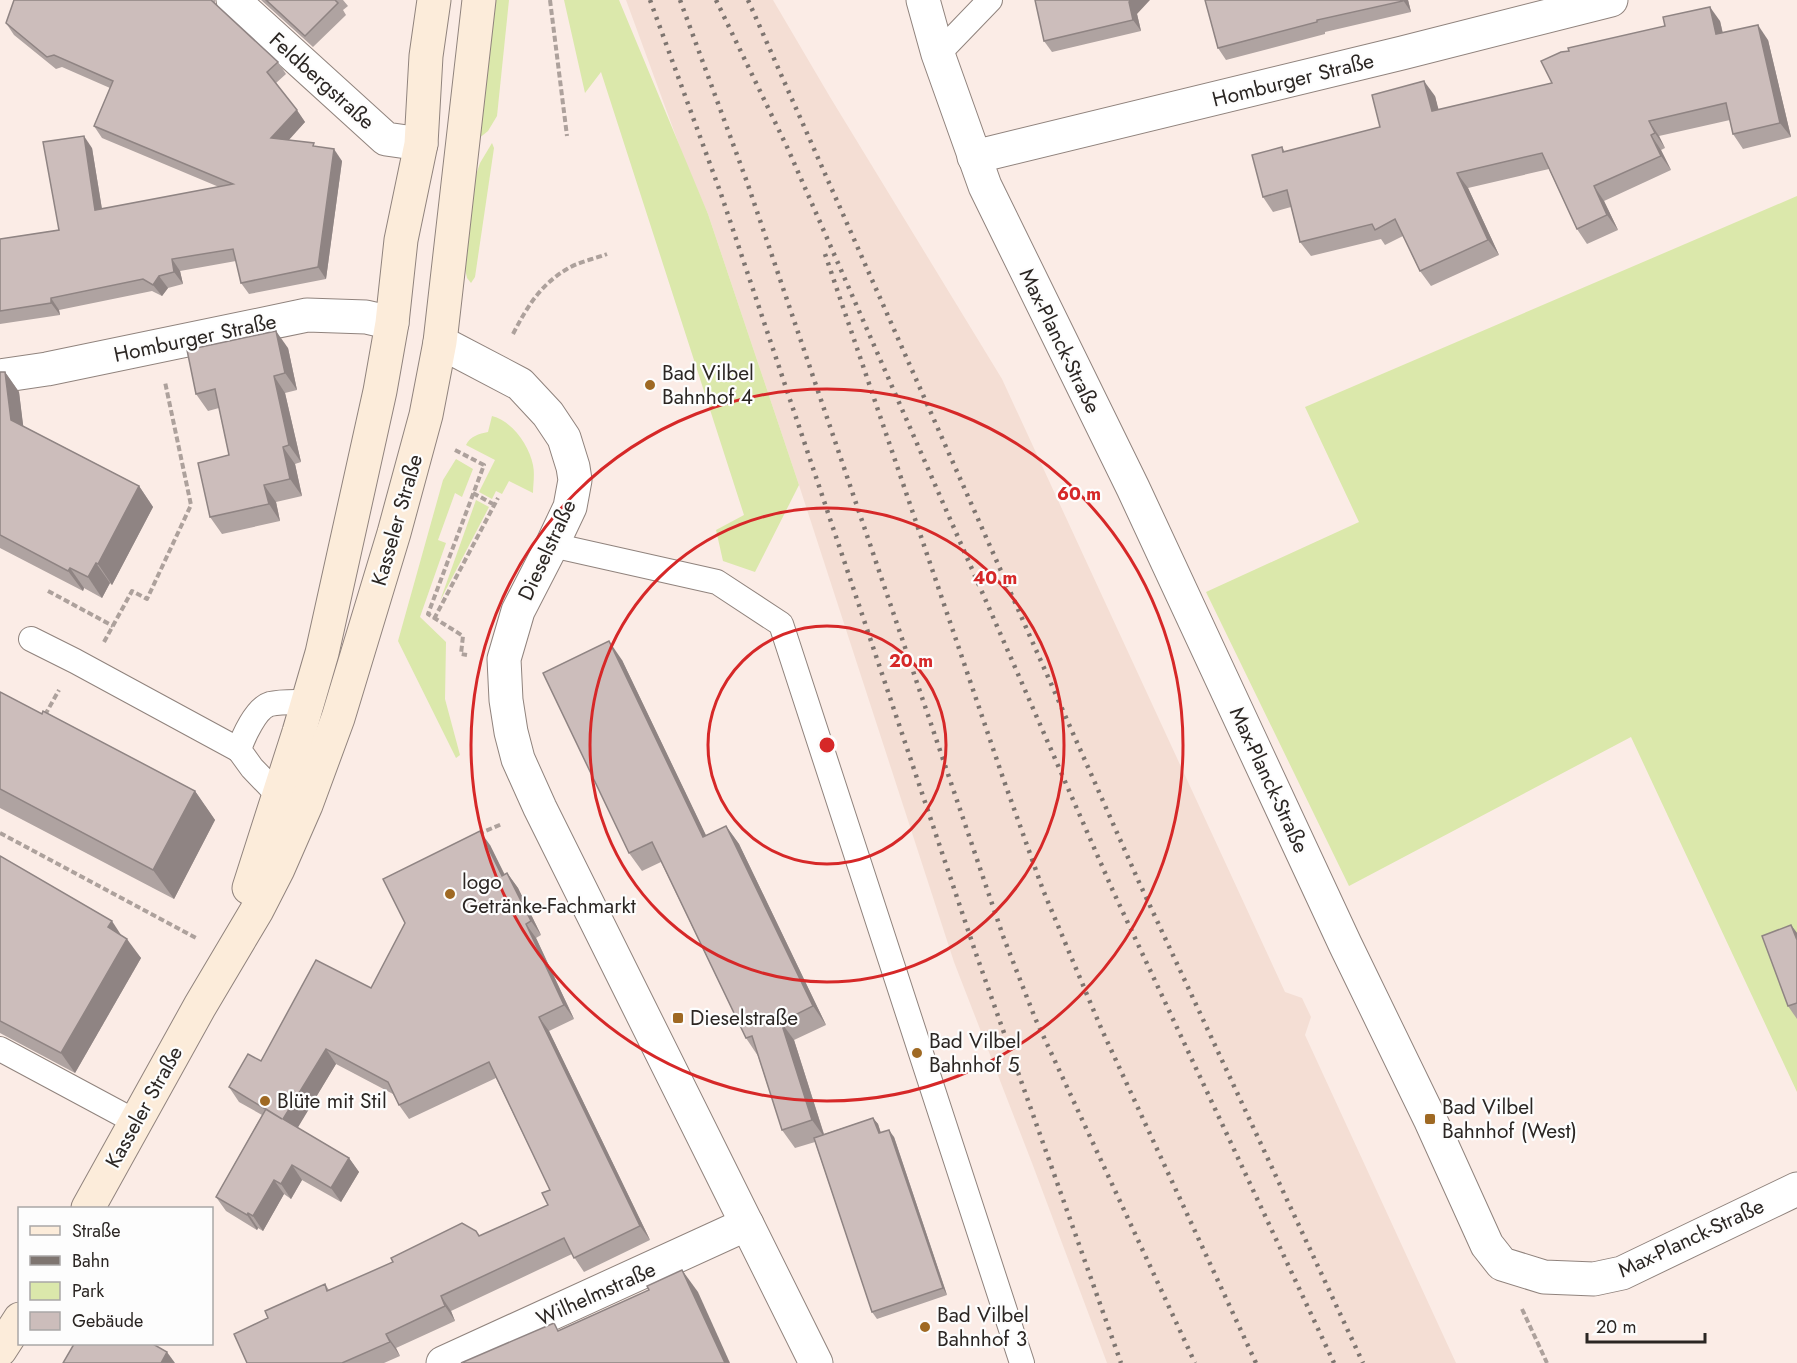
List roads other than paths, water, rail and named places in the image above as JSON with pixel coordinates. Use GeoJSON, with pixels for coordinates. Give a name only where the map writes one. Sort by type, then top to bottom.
{"type":"FeatureCollection","features":[{"type":"Feature","properties":{"kind":"main road","name":"Kasseler Straße"},"geometry":{"type":"LineString","coordinates":[[200,1006],[246,895],[279,796],[322,652],[392,323],[401,240],[421,144],[426,56],[434,0]]}},
{"type":"Feature","properties":{"kind":"main road","name":"Kasseler Straße"},"geometry":{"type":"LineString","coordinates":[[89,1207],[278,869],[306,805],[338,718],[391,544],[423,425],[440,342],[479,0]]}},
{"type":"Feature","properties":{"kind":"main road"},"geometry":{"type":"LineString","coordinates":[[392,323],[440,342]]}},
{"type":"Feature","properties":{"kind":"main road"},"geometry":{"type":"LineString","coordinates":[[0,1350],[18,1322]]}},
{"type":"Feature","properties":{"kind":"street","name":"Feldbergstraße"},"geometry":{"type":"LineString","coordinates":[[233,0],[386,139],[421,144]]}},
{"type":"Feature","properties":{"kind":"street","name":"Max-Planck-Straße"},"geometry":{"type":"LineString","coordinates":[[923,0],[938,54],[985,186],[1132,488],[1345,944],[1430,1119],[1487,1245],[1502,1264],[1544,1277],[1594,1279],[1622,1273],[1797,1189]]}},
{"type":"Feature","properties":{"kind":"street","name":"Homburger Straße"},"geometry":{"type":"LineString","coordinates":[[974,157],[1611,0]]}},
{"type":"Feature","properties":{"kind":"street","name":"Homburger Straße"},"geometry":{"type":"LineString","coordinates":[[0,376],[47,369],[307,315],[366,317],[392,323]]}},
{"type":"Feature","properties":{"kind":"street","name":"Dieselstraße"},"geometry":{"type":"LineString","coordinates":[[440,342],[520,384],[548,414],[564,438],[575,480],[570,507],[518,611],[504,659],[506,700],[518,759],[540,808],[816,1363]]}},
{"type":"Feature","properties":{"kind":"street","name":"Wilhelmstraße"},"geometry":{"type":"LineString","coordinates":[[443,1363],[747,1224]]}},
{"type":"Feature","properties":{"kind":"lane"},"geometry":{"type":"LineString","coordinates":[[938,54],[990,0]]}},
{"type":"Feature","properties":{"kind":"lane"},"geometry":{"type":"LineString","coordinates":[[552,544],[717,582],[781,624],[1022,1363]]}},
{"type":"Feature","properties":{"kind":"lane"},"geometry":{"type":"LineString","coordinates":[[31,639],[239,750],[252,768],[279,796]]}},
{"type":"Feature","properties":{"kind":"lane"},"geometry":{"type":"LineString","coordinates":[[239,750],[248,728],[268,704],[308,702]]}},
{"type":"Feature","properties":{"kind":"lane"},"geometry":{"type":"LineString","coordinates":[[0,1049],[136,1122]]}},
{"type":"Feature","properties":{"kind":"railway"},"geometry":{"type":"LineString","coordinates":[[650,0],[721,194],[975,951],[1121,1363]]}},
{"type":"Feature","properties":{"kind":"railway"},"geometry":{"type":"LineString","coordinates":[[680,0],[747,182],[1003,936],[1035,1018],[1195,1363]]}},
{"type":"Feature","properties":{"kind":"railway"},"geometry":{"type":"LineString","coordinates":[[716,0],[788,149],[1113,891],[1334,1363]]}},
{"type":"Feature","properties":{"kind":"railway"},"geometry":{"type":"LineString","coordinates":[[748,0],[1138,880],[1363,1363]]}},
{"type":"Feature","properties":{"kind":"railway"},"geometry":{"type":"LineString","coordinates":[[825,254],[1043,890],[1101,1028],[1256,1363]]}},
{"type":"Feature","properties":{"kind":"place","name":"Bad Vilbel Bahnhof 4"},"geometry":{"type":"Point","coordinates":[650,385]}},
{"type":"Feature","properties":{"kind":"place","name":"logo Getränke-Fachmarkt"},"geometry":{"type":"Point","coordinates":[450,894]}},
{"type":"Feature","properties":{"kind":"place","name":"Dieselstraße"},"geometry":{"type":"Point","coordinates":[678,1018]}},
{"type":"Feature","properties":{"kind":"place","name":"Bad Vilbel Bahnhof 5"},"geometry":{"type":"Point","coordinates":[917,1053]}},
{"type":"Feature","properties":{"kind":"place","name":"Blüte mit Stil"},"geometry":{"type":"Point","coordinates":[265,1101]}},
{"type":"Feature","properties":{"kind":"place","name":"Bad Vilbel Bahnhof (West)"},"geometry":{"type":"Point","coordinates":[1430,1119]}},
{"type":"Feature","properties":{"kind":"place","name":"Bad Vilbel Bahnhof 3"},"geometry":{"type":"Point","coordinates":[925,1327]}}]}
